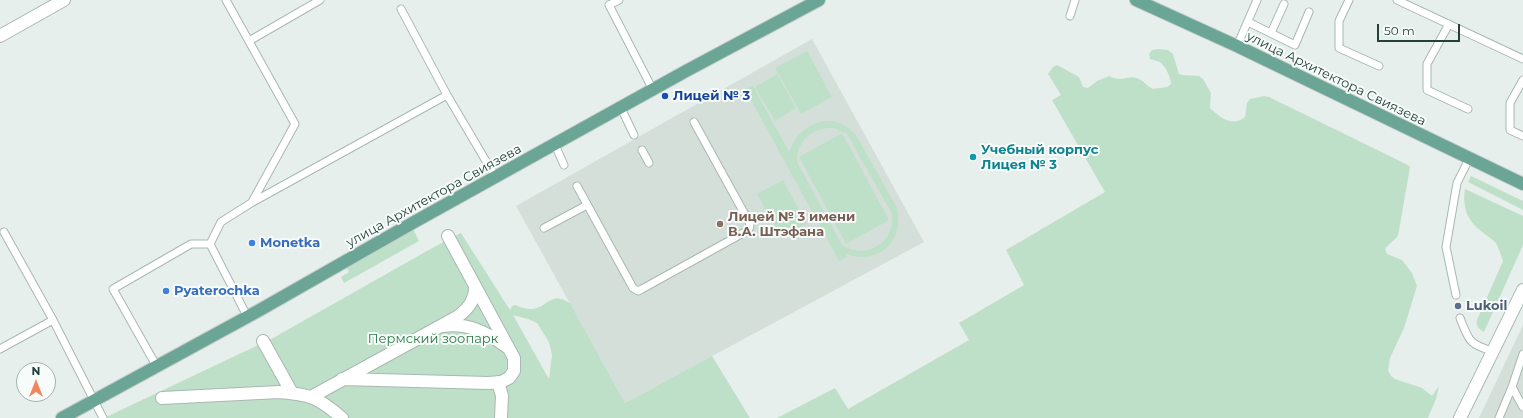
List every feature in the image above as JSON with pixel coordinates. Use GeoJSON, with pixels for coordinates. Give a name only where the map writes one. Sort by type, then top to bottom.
{"type":"FeatureCollection","features":[{"type":"Feature","properties":{"kind":"main road","name":"улица Архитектора Свиязева"},"geometry":{"type":"LineString","coordinates":[[67,417],[94,400],[157,367],[653,90],[819,0]]}},
{"type":"Feature","properties":{"kind":"main road","name":"улица Архитектора Свиязева"},"geometry":{"type":"LineString","coordinates":[[1136,0],[1237,46],[1523,184]]}},
{"type":"Feature","properties":{"kind":"street"},"geometry":{"type":"LineString","coordinates":[[0,36],[64,0]]}},
{"type":"Feature","properties":{"kind":"street"},"geometry":{"type":"LineString","coordinates":[[342,379],[468,384],[498,382],[509,378],[514,371],[514,358],[448,236]]}},
{"type":"Feature","properties":{"kind":"street"},"geometry":{"type":"LineString","coordinates":[[311,397],[456,317],[467,308],[473,298],[475,288]]}},
{"type":"Feature","properties":{"kind":"street"},"geometry":{"type":"LineString","coordinates":[[1460,418],[1523,291]]}},
{"type":"Feature","properties":{"kind":"street"},"geometry":{"type":"LineString","coordinates":[[436,328],[454,325],[468,326],[484,333],[509,348]]}},
{"type":"Feature","properties":{"kind":"street"},"geometry":{"type":"LineString","coordinates":[[263,341],[292,393]]}},
{"type":"Feature","properties":{"kind":"street"},"geometry":{"type":"LineString","coordinates":[[498,382],[502,396],[501,418]]}},
{"type":"Feature","properties":{"kind":"street"},"geometry":{"type":"LineString","coordinates":[[162,398],[279,392],[292,393],[322,401],[342,418]]}},
{"type":"Feature","properties":{"kind":"lane"},"geometry":{"type":"LineString","coordinates":[[226,0],[295,124],[251,203]]}},
{"type":"Feature","properties":{"kind":"lane"},"geometry":{"type":"LineString","coordinates":[[249,41],[320,0]]}},
{"type":"Feature","properties":{"kind":"lane"},"geometry":{"type":"LineString","coordinates":[[619,0],[608,3],[653,90]]}},
{"type":"Feature","properties":{"kind":"lane"},"geometry":{"type":"LineString","coordinates":[[1070,16],[1075,0]]}},
{"type":"Feature","properties":{"kind":"lane"},"geometry":{"type":"LineString","coordinates":[[1237,46],[1257,0]]}},
{"type":"Feature","properties":{"kind":"lane"},"geometry":{"type":"LineString","coordinates":[[1349,0],[1339,21],[1339,48],[1379,66]]}},
{"type":"Feature","properties":{"kind":"lane"},"geometry":{"type":"LineString","coordinates":[[1397,0],[1523,59]]}},
{"type":"Feature","properties":{"kind":"lane"},"geometry":{"type":"LineString","coordinates":[[1271,33],[1284,4]]}},
{"type":"Feature","properties":{"kind":"lane"},"geometry":{"type":"LineString","coordinates":[[401,9],[447,95],[496,178]]}},
{"type":"Feature","properties":{"kind":"lane"},"geometry":{"type":"LineString","coordinates":[[1248,22],[1295,45],[1309,12]]}},
{"type":"Feature","properties":{"kind":"lane"},"geometry":{"type":"LineString","coordinates":[[1448,24],[1427,64],[1427,90],[1468,109]]}},
{"type":"Feature","properties":{"kind":"lane"},"geometry":{"type":"LineString","coordinates":[[1523,80],[1510,103],[1510,130],[1523,136]]}},
{"type":"Feature","properties":{"kind":"lane"},"geometry":{"type":"LineString","coordinates":[[210,244],[221,222],[251,203],[447,95]]}},
{"type":"Feature","properties":{"kind":"lane"},"geometry":{"type":"LineString","coordinates":[[621,108],[634,135]]}},
{"type":"Feature","properties":{"kind":"lane"},"geometry":{"type":"LineString","coordinates":[[577,186],[633,288],[638,291],[749,230],[749,222],[694,122]]}},
{"type":"Feature","properties":{"kind":"lane"},"geometry":{"type":"LineString","coordinates":[[555,145],[564,165]]}},
{"type":"Feature","properties":{"kind":"lane"},"geometry":{"type":"LineString","coordinates":[[642,150],[650,163]]}},
{"type":"Feature","properties":{"kind":"lane"},"geometry":{"type":"LineString","coordinates":[[1456,295],[1446,247],[1457,183],[1469,159]]}},
{"type":"Feature","properties":{"kind":"lane"},"geometry":{"type":"LineString","coordinates":[[544,228],[587,205]]}},
{"type":"Feature","properties":{"kind":"lane"},"geometry":{"type":"LineString","coordinates":[[4,232],[53,320],[103,418]]}},
{"type":"Feature","properties":{"kind":"lane"},"geometry":{"type":"LineString","coordinates":[[157,367],[113,289],[191,244],[210,244]]}},
{"type":"Feature","properties":{"kind":"lane"},"geometry":{"type":"LineString","coordinates":[[210,244],[247,316]]}},
{"type":"Feature","properties":{"kind":"lane"},"geometry":{"type":"LineString","coordinates":[[1460,318],[1470,340],[1477,347],[1492,352]]}},
{"type":"Feature","properties":{"kind":"lane"},"geometry":{"type":"LineString","coordinates":[[0,349],[53,320]]}},
{"type":"Feature","properties":{"kind":"lane"},"geometry":{"type":"LineString","coordinates":[[1499,418],[1512,387],[1523,354]]}},
{"type":"Feature","properties":{"kind":"lane"},"geometry":{"type":"LineString","coordinates":[[1512,387],[1523,407]]}},
{"type":"Feature","properties":{"kind":"shaded area","name":"Лицей № 3 имени В.А. Штэфана"},"geometry":{"type":"Polygon","coordinates":[[[812,39],[924,242],[625,403],[516,206],[812,39]]]}},
{"type":"Feature","properties":{"kind":"shaded area"},"geometry":{"type":"Polygon","coordinates":[[[1523,325],[1523,418],[1479,418],[1523,325]]]}},
{"type":"Feature","properties":{"kind":"green space"},"geometry":{"type":"Polygon","coordinates":[[[1152,50],[1168,50],[1173,54],[1179,74],[1199,76],[1203,79],[1211,93],[1210,108],[1226,120],[1235,122],[1245,117],[1247,103],[1250,99],[1264,96],[1269,97],[1410,167],[1398,236],[1385,249],[1387,254],[1402,260],[1412,273],[1417,286],[1404,328],[1390,358],[1388,370],[1391,376],[1395,379],[1422,388],[1432,396],[1439,386],[1436,399],[1428,418],[777,418],[835,388],[848,409],[969,340],[959,323],[1024,285],[1006,250],[1105,192],[1052,100],[1061,95],[1048,74],[1053,67],[1057,65],[1079,77],[1083,87],[1088,88],[1097,81],[1109,76],[1118,79],[1130,77],[1137,78],[1153,89],[1167,87],[1171,84],[1166,69],[1160,62],[1150,59],[1149,54],[1152,50]]]}},
{"type":"Feature","properties":{"kind":"green space"},"geometry":{"type":"Polygon","coordinates":[[[807,51],[832,97],[801,114],[775,68],[807,51]]]}},
{"type":"Feature","properties":{"kind":"green space"},"geometry":{"type":"Polygon","coordinates":[[[777,74],[796,108],[775,121],[755,87],[777,74]]]}},
{"type":"Feature","properties":{"kind":"green space"},"geometry":{"type":"Polygon","coordinates":[[[753,86],[789,152],[794,142],[805,129],[820,122],[836,122],[851,130],[857,137],[897,208],[897,231],[893,240],[886,248],[869,257],[858,257],[846,254],[847,257],[839,261],[745,89],[753,86]],[[827,128],[809,135],[801,144],[797,162],[842,245],[861,251],[870,249],[878,245],[890,232],[892,222],[891,212],[847,134],[834,128],[827,128]]]}},
{"type":"Feature","properties":{"kind":"green space"},"geometry":{"type":"Polygon","coordinates":[[[842,133],[889,220],[846,244],[799,157],[842,133]]]}},
{"type":"Feature","properties":{"kind":"green space"},"geometry":{"type":"Polygon","coordinates":[[[1471,176],[1523,201],[1523,210],[1468,182],[1471,176]]]}},
{"type":"Feature","properties":{"kind":"green space"},"geometry":{"type":"Polygon","coordinates":[[[783,180],[807,224],[781,238],[757,194],[783,180]]]}},
{"type":"Feature","properties":{"kind":"green space"},"geometry":{"type":"Polygon","coordinates":[[[1465,189],[1523,216],[1523,245],[1484,332],[1478,327],[1477,320],[1503,261],[1496,243],[1476,227],[1469,218],[1464,201],[1465,189]]]}},
{"type":"Feature","properties":{"kind":"green space"},"geometry":{"type":"Polygon","coordinates":[[[412,227],[419,241],[344,283],[341,277],[349,272],[345,264],[412,227]]]}},
{"type":"Feature","properties":{"kind":"green space","name":"Пермский зоопарк"},"geometry":{"type":"Polygon","coordinates":[[[461,233],[510,310],[512,306],[515,305],[532,309],[538,308],[555,299],[562,299],[570,303],[625,403],[712,356],[750,418],[104,418],[273,338],[461,233]],[[513,315],[549,379],[552,355],[549,342],[537,323],[513,315]]]}},
{"type":"Feature","properties":{"kind":"place","name":"Лицей № 3"},"geometry":{"type":"Point","coordinates":[665,96]}},
{"type":"Feature","properties":{"kind":"place","name":"Учебный корпус Лицея № 3"},"geometry":{"type":"Point","coordinates":[973,157]}},
{"type":"Feature","properties":{"kind":"place","name":"Лицей № 3 имени В.А. Штэфана"},"geometry":{"type":"Point","coordinates":[720,224]}},
{"type":"Feature","properties":{"kind":"place","name":"Monetka"},"geometry":{"type":"Point","coordinates":[252,243]}},
{"type":"Feature","properties":{"kind":"place","name":"Pyaterochka"},"geometry":{"type":"Point","coordinates":[166,291]}},
{"type":"Feature","properties":{"kind":"place","name":"Lukoil"},"geometry":{"type":"Point","coordinates":[1458,306]}}]}
